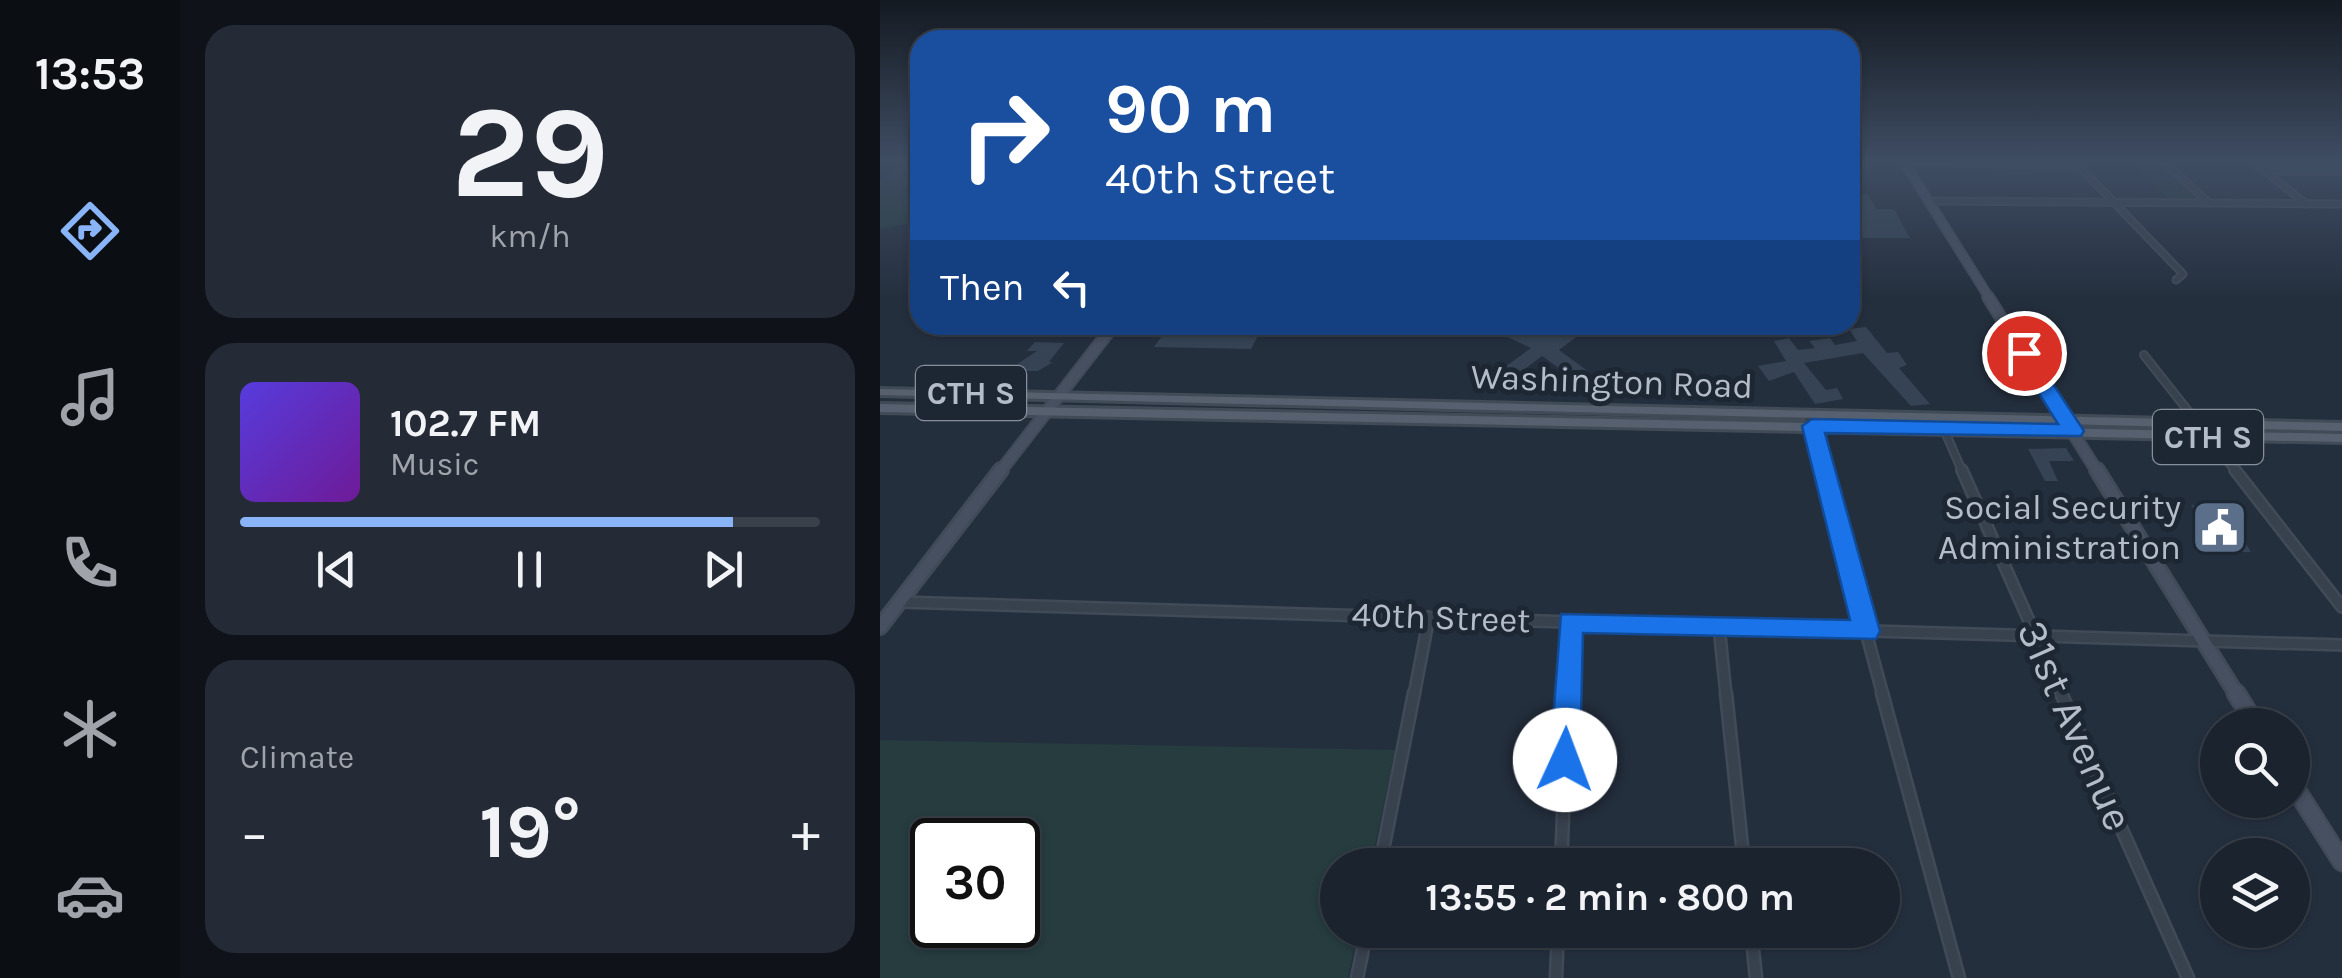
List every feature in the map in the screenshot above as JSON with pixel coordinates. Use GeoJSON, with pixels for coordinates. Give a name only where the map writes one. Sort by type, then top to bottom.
{"type":"FeatureCollection","features":[{"type":"Feature","properties":{"kind":"main road","name":"Washington Road"},"geometry":{"type":"LineString","coordinates":[[880,392],[1220,398],[1751,419]]}},
{"type":"Feature","properties":{"kind":"main road"},"geometry":{"type":"LineString","coordinates":[[1142,412],[1208,408],[1220,398]]}},
{"type":"Feature","properties":{"kind":"main road","name":"Washington Road"},"geometry":{"type":"LineString","coordinates":[[880,408],[2071,426],[2198,424],[2326,427],[2340,437]]}},
{"type":"Feature","properties":{"kind":"main road","name":"Washington Road"},"geometry":{"type":"LineString","coordinates":[[2071,426],[2208,437],[2340,437]]}},
{"type":"Feature","properties":{"kind":"street"},"geometry":{"type":"LineString","coordinates":[[1932,208],[2245,708]]}},
{"type":"Feature","properties":{"kind":"street"},"geometry":{"type":"LineString","coordinates":[[2120,208],[2183,274],[2176,280]]}},
{"type":"Feature","properties":{"kind":"street"},"geometry":{"type":"LineString","coordinates":[[880,627],[1106,335]]}},
{"type":"Feature","properties":{"kind":"street"},"geometry":{"type":"LineString","coordinates":[[2144,355],[2342,607]]}},
{"type":"Feature","properties":{"kind":"street"},"geometry":{"type":"LineString","coordinates":[[1810,420],[1960,978]]}},
{"type":"Feature","properties":{"kind":"street","name":"31st Avenue"},"geometry":{"type":"LineString","coordinates":[[1942,423],[2188,978]]}},
{"type":"Feature","properties":{"kind":"street","name":"40th Street"},"geometry":{"type":"LineString","coordinates":[[899,602],[1867,631],[2034,632],[2342,646]]}},
{"type":"Feature","properties":{"kind":"street"},"geometry":{"type":"LineString","coordinates":[[1383,848],[1429,617]]}},
{"type":"Feature","properties":{"kind":"street"},"geometry":{"type":"LineString","coordinates":[[1562,848],[1570,621]]}},
{"type":"Feature","properties":{"kind":"street"},"geometry":{"type":"LineString","coordinates":[[1719,626],[1742,848]]}},
{"type":"Feature","properties":{"kind":"street"},"geometry":{"type":"LineString","coordinates":[[2310,811],[2342,862]]}},
{"type":"Feature","properties":{"kind":"street"},"geometry":{"type":"LineString","coordinates":[[1357,978],[1363,948]]}},
{"type":"Feature","properties":{"kind":"street"},"geometry":{"type":"LineString","coordinates":[[1556,978],[1557,948]]}},
{"type":"Feature","properties":{"kind":"street"},"geometry":{"type":"LineString","coordinates":[[1753,948],[1756,978]]}},
{"type":"Feature","properties":{"kind":"green space"},"geometry":{"type":"Polygon","coordinates":[[[880,208],[910,208],[910,223],[880,229],[880,208]]]}},
{"type":"Feature","properties":{"kind":"green space"},"geometry":{"type":"Polygon","coordinates":[[[880,740],[1395,750],[1375,848],[1320,848],[1320,948],[1354,948],[1348,978],[880,978],[880,740]]]}},
{"type":"Feature","properties":{"kind":"building"},"geometry":{"type":"Polygon","coordinates":[[[1860,208],[1894,209],[1910,238],[1860,238],[1860,208]]]}},
{"type":"Feature","properties":{"kind":"building"},"geometry":{"type":"Polygon","coordinates":[[[1866,327],[1887,353],[1898,352],[1907,365],[1899,368],[1930,404],[1911,406],[1863,353],[1804,363],[1826,390],[1837,388],[1843,399],[1815,404],[1794,372],[1769,381],[1758,366],[1786,361],[1774,341],[1789,338],[1798,350],[1815,348],[1809,341],[1830,338],[1835,345],[1857,341],[1853,335],[1860,335],[1860,328],[1866,327]]]}},
{"type":"Feature","properties":{"kind":"building"},"geometry":{"type":"Polygon","coordinates":[[[1163,335],[1258,336],[1251,349],[1154,347],[1163,335]]]}},
{"type":"Feature","properties":{"kind":"building"},"geometry":{"type":"Polygon","coordinates":[[[1504,335],[1579,335],[1559,350],[1589,372],[1574,379],[1542,356],[1512,379],[1498,372],[1531,348],[1504,335]]]}},
{"type":"Feature","properties":{"kind":"building"},"geometry":{"type":"Polygon","coordinates":[[[1035,342],[1064,343],[1049,362],[1053,362],[1038,371],[1007,371],[1037,351],[1027,351],[1035,342]]]}},
{"type":"Feature","properties":{"kind":"building"},"geometry":{"type":"Polygon","coordinates":[[[2066,448],[2074,461],[2049,461],[2058,481],[2045,481],[2028,449],[2066,448]]]}},
{"type":"Feature","properties":{"kind":"building","name":"Social Security Administration"},"geometry":{"type":"Polygon","coordinates":[[[2191,505],[2224,509],[2251,552],[2225,552],[2191,505]]]}},
{"type":"Feature","properties":{"kind":"place","name":"Social Security Administration"},"geometry":{"type":"Point","coordinates":[2220,527]}},
{"type":"Feature","properties":{"kind":"route"},"geometry":{"type":"LineString","coordinates":[[1565,760],[1570,621],[1867,631],[1812,426],[2073,431],[2024,353]]}}]}
